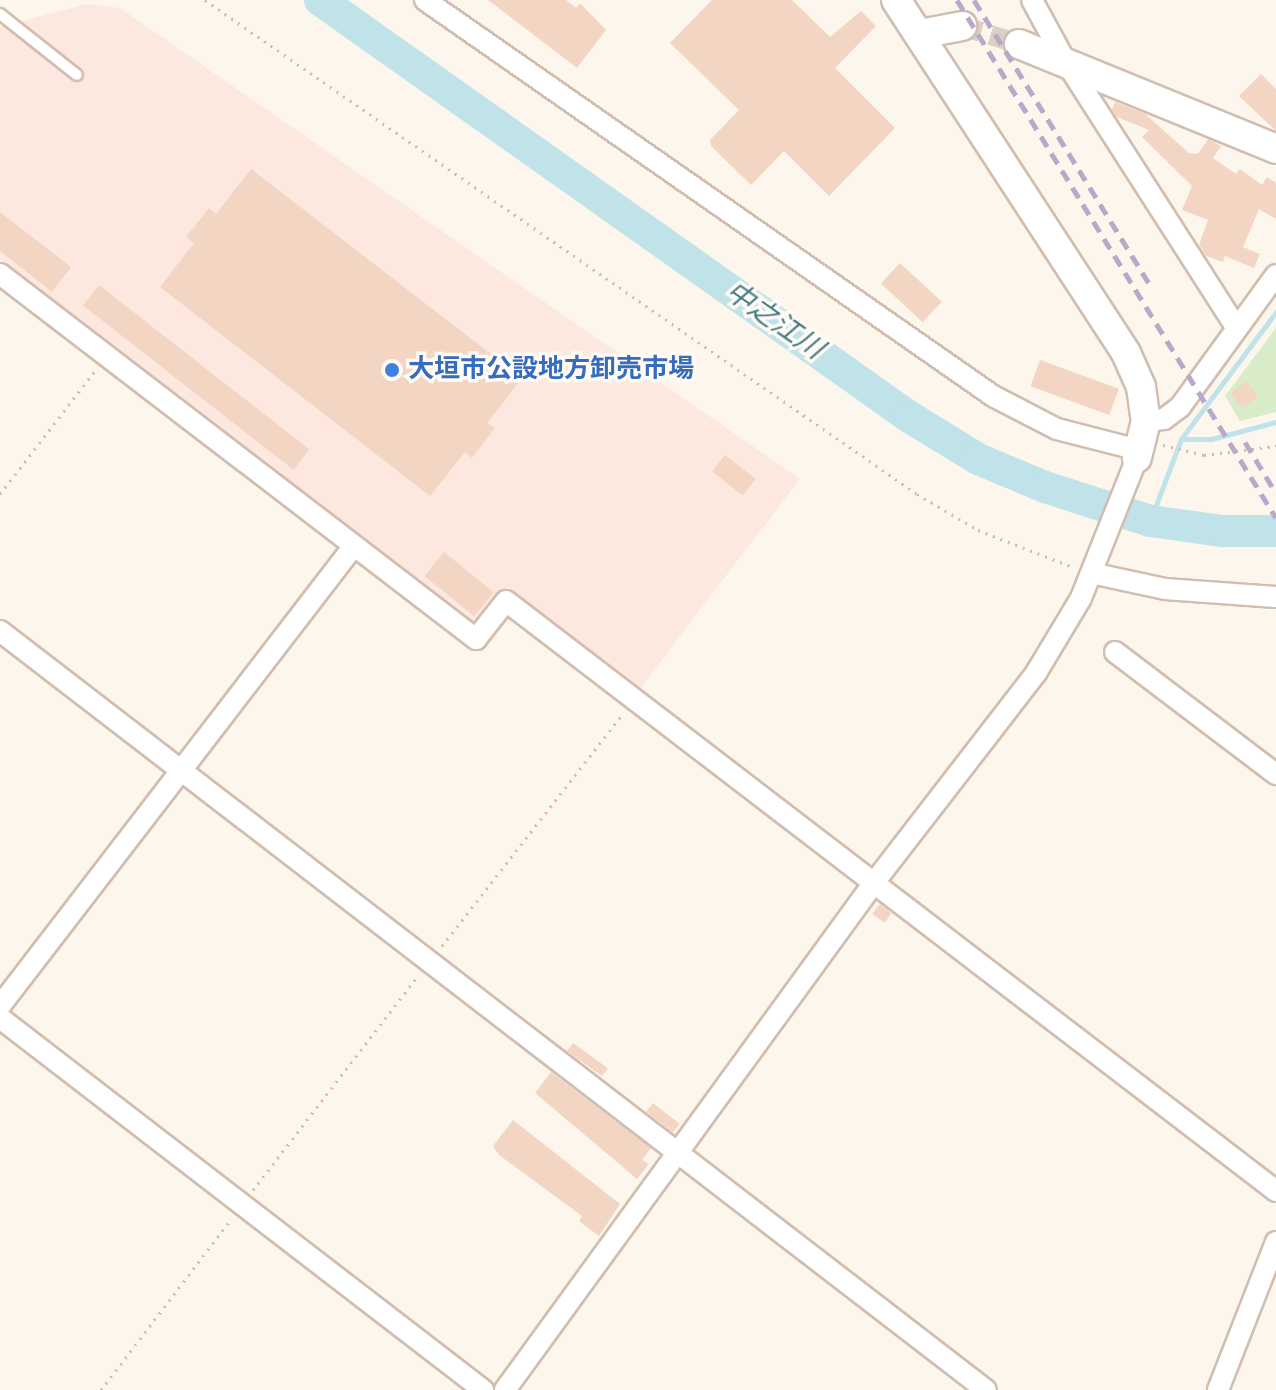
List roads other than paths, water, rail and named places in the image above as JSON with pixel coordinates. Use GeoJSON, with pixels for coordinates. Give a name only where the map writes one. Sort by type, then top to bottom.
{"type":"FeatureCollection","features":[{"type":"Feature","properties":{"kind":"street"},"geometry":{"type":"LineString","coordinates":[[425,0],[993,396],[1057,429],[1141,440],[1180,407],[1276,275]]}},
{"type":"Feature","properties":{"kind":"street"},"geometry":{"type":"LineString","coordinates":[[505,1390],[873,884],[1036,673],[1069,623],[1081,598],[1141,440],[1141,387],[1126,353],[896,0]]}},
{"type":"Feature","properties":{"kind":"street"},"geometry":{"type":"LineString","coordinates":[[1032,0],[1064,59],[1237,328]]}},
{"type":"Feature","properties":{"kind":"street"},"geometry":{"type":"LineString","coordinates":[[920,34],[962,26]]}},
{"type":"Feature","properties":{"kind":"street"},"geometry":{"type":"LineString","coordinates":[[1019,44],[1064,59],[1276,149]]}},
{"type":"Feature","properties":{"kind":"street"},"geometry":{"type":"LineString","coordinates":[[0,274],[476,639],[506,601],[1276,1191]]}},
{"type":"Feature","properties":{"kind":"street"},"geometry":{"type":"LineString","coordinates":[[0,1006],[353,547]]}},
{"type":"Feature","properties":{"kind":"street"},"geometry":{"type":"LineString","coordinates":[[1094,565],[1165,589],[1276,597]]}},
{"type":"Feature","properties":{"kind":"street"},"geometry":{"type":"LineString","coordinates":[[0,631],[986,1390]]}},
{"type":"Feature","properties":{"kind":"street"},"geometry":{"type":"LineString","coordinates":[[1115,652],[1276,774]]}},
{"type":"Feature","properties":{"kind":"street"},"geometry":{"type":"LineString","coordinates":[[0,1018],[483,1390]]}},
{"type":"Feature","properties":{"kind":"street"},"geometry":{"type":"LineString","coordinates":[[1218,1390],[1276,1242]]}},
{"type":"Feature","properties":{"kind":"lane"},"geometry":{"type":"LineString","coordinates":[[0,14],[77,75]]}},
{"type":"Feature","properties":{"kind":"waterway","name":"中之江川"},"geometry":{"type":"LineString","coordinates":[[320,0],[908,416],[978,459],[1045,487],[1150,521],[1223,531],[1276,531]]}},
{"type":"Feature","properties":{"kind":"waterway"},"geometry":{"type":"LineString","coordinates":[[1150,521],[1181,439],[1276,312]]}},
{"type":"Feature","properties":{"kind":"waterway"},"geometry":{"type":"LineString","coordinates":[[1181,439],[1211,439],[1276,422]]}},
{"type":"Feature","properties":{"kind":"tunnel"},"geometry":{"type":"LineString","coordinates":[[962,26],[1019,44]]}},
{"type":"Feature","properties":{"kind":"railway"},"geometry":{"type":"LineString","coordinates":[[957,0],[1276,518]]}},
{"type":"Feature","properties":{"kind":"railway"},"geometry":{"type":"LineString","coordinates":[[974,0],[1152,288]]}},
{"type":"Feature","properties":{"kind":"railway"},"geometry":{"type":"LineString","coordinates":[[1245,442],[1276,493]]}},
{"type":"Feature","properties":{"kind":"place","name":"大垣市公設地方卸売市場"},"geometry":{"type":"Point","coordinates":[392,370]}}]}
